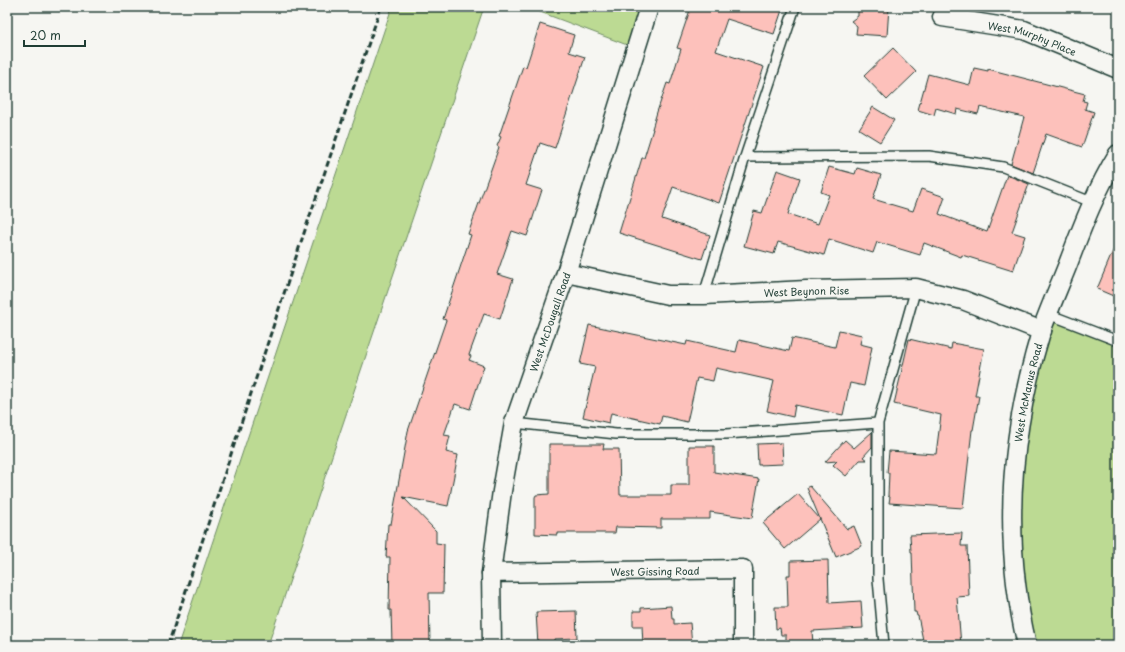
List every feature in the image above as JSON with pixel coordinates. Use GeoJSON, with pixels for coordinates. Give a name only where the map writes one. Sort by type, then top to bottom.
{"type":"FeatureCollection","features":[{"type":"Feature","properties":{"kind":"street","name":"West McDougall Road"},"geometry":{"type":"LineString","coordinates":[[492,645],[491,572],[502,491],[514,423],[566,273],[649,7]]}},
{"type":"Feature","properties":{"kind":"street","name":"West Murphy Place"},"geometry":{"type":"LineString","coordinates":[[942,17],[1024,30],[1118,69]]}},
{"type":"Feature","properties":{"kind":"street","name":"West McManus Road"},"geometry":{"type":"LineString","coordinates":[[1027,645],[1014,567],[1011,504],[1020,415],[1042,331],[1048,314],[1094,203],[1113,173],[1118,154]]}},
{"type":"Feature","properties":{"kind":"street","name":"West Beynon Rise"},"geometry":{"type":"LineString","coordinates":[[566,273],[668,294],[704,295],[806,290],[916,288],[963,300],[1042,331]]}},
{"type":"Feature","properties":{"kind":"street","name":"West Gissing Road"},"geometry":{"type":"LineString","coordinates":[[491,572],[743,569],[743,645]]}},
{"type":"Feature","properties":{"kind":"lane"},"geometry":{"type":"LineString","coordinates":[[704,295],[745,157],[795,7]]}},
{"type":"Feature","properties":{"kind":"lane"},"geometry":{"type":"LineString","coordinates":[[745,157],[929,156],[1003,167],[1094,203]]}},
{"type":"Feature","properties":{"kind":"lane"},"geometry":{"type":"LineString","coordinates":[[884,645],[878,579],[878,423],[916,288]]}},
{"type":"Feature","properties":{"kind":"lane"},"geometry":{"type":"LineString","coordinates":[[1048,314],[1118,342]]}},
{"type":"Feature","properties":{"kind":"lane"},"geometry":{"type":"LineString","coordinates":[[514,423],[616,434],[726,434],[878,423]]}},
{"type":"Feature","properties":{"kind":"green space"},"geometry":{"type":"Polygon","coordinates":[[[392,7],[484,7],[268,645],[178,645],[392,7]]]}},
{"type":"Feature","properties":{"kind":"green space"},"geometry":{"type":"Polygon","coordinates":[[[527,7],[649,7],[635,48],[527,7]]]}},
{"type":"Feature","properties":{"kind":"green space"},"geometry":{"type":"Polygon","coordinates":[[[1048,314],[1118,341],[1118,645],[1028,645],[1011,504],[1048,314]]]}},
{"type":"Feature","properties":{"kind":"building"},"geometry":{"type":"Polygon","coordinates":[[[691,7],[783,7],[774,34],[727,19],[716,51],[764,67],[719,203],[673,187],[662,219],[710,235],[702,259],[619,233],[642,158],[644,158],[657,112],[667,83],[670,84],[681,49],[677,48],[691,7]]]}},
{"type":"Feature","properties":{"kind":"building"},"geometry":{"type":"Polygon","coordinates":[[[858,7],[889,7],[887,36],[856,34],[857,26],[851,21],[858,16],[858,7]]]}},
{"type":"Feature","properties":{"kind":"building"},"geometry":{"type":"Polygon","coordinates":[[[540,24],[574,35],[569,52],[585,57],[555,148],[540,143],[526,185],[542,190],[527,236],[512,231],[497,274],[513,279],[500,319],[484,314],[469,355],[471,356],[469,360],[484,366],[470,409],[455,404],[444,435],[450,436],[446,452],[458,455],[448,506],[403,497],[436,531],[436,543],[444,544],[443,593],[429,593],[430,645],[392,645],[391,610],[389,610],[390,557],[386,557],[388,524],[391,524],[408,431],[446,320],[443,319],[471,235],[468,234],[499,147],[497,146],[501,137],[499,136],[523,66],[526,67],[540,24]]]}},
{"type":"Feature","properties":{"kind":"building"},"geometry":{"type":"Polygon","coordinates":[[[893,48],[916,72],[887,100],[864,76],[893,48]]]}},
{"type":"Feature","properties":{"kind":"building"},"geometry":{"type":"Polygon","coordinates":[[[974,68],[988,71],[988,69],[1085,94],[1083,101],[1087,102],[1085,109],[1094,112],[1082,147],[1046,134],[1033,173],[1011,164],[1024,117],[980,107],[978,114],[957,109],[956,114],[936,108],[934,115],[918,110],[928,74],[970,85],[974,68]]]}},
{"type":"Feature","properties":{"kind":"building"},"geometry":{"type":"Polygon","coordinates":[[[873,107],[894,120],[880,142],[859,129],[873,107]]]}},
{"type":"Feature","properties":{"kind":"building"},"geometry":{"type":"Polygon","coordinates":[[[829,167],[855,174],[857,168],[881,175],[873,199],[913,211],[921,189],[945,197],[939,214],[987,232],[1007,175],[1029,184],[1012,232],[1025,236],[1013,271],[962,255],[961,257],[924,243],[920,255],[877,242],[873,253],[829,239],[824,255],[778,242],[774,254],[744,246],[754,211],[762,213],[777,170],[800,178],[788,214],[818,224],[829,195],[821,192],[829,167]]]}},
{"type":"Feature","properties":{"kind":"building"},"geometry":{"type":"Polygon","coordinates":[[[1118,239],[1118,298],[1097,289],[1118,239]]]}},
{"type":"Feature","properties":{"kind":"building"},"geometry":{"type":"Polygon","coordinates":[[[589,325],[686,345],[687,341],[736,352],[739,340],[789,351],[792,338],[835,347],[839,330],[862,335],[860,344],[872,347],[864,386],[850,383],[843,415],[795,405],[793,417],[767,411],[774,381],[716,368],[713,381],[697,378],[687,422],[662,416],[660,424],[611,413],[609,423],[583,417],[595,367],[580,364],[589,325]]]}},
{"type":"Feature","properties":{"kind":"building"},"geometry":{"type":"Polygon","coordinates":[[[909,339],[951,349],[952,343],[984,349],[975,396],[979,396],[972,430],[963,508],[889,503],[889,473],[887,473],[889,451],[936,454],[941,415],[894,404],[909,339]]]}},
{"type":"Feature","properties":{"kind":"building"},"geometry":{"type":"Polygon","coordinates":[[[872,432],[872,447],[863,457],[867,460],[860,460],[846,476],[833,465],[837,461],[825,462],[845,440],[854,448],[872,432]]]}},
{"type":"Feature","properties":{"kind":"building"},"geometry":{"type":"Polygon","coordinates":[[[782,443],[783,464],[758,465],[757,444],[782,443]]]}},
{"type":"Feature","properties":{"kind":"building"},"geometry":{"type":"Polygon","coordinates":[[[549,444],[604,444],[603,449],[619,449],[620,495],[671,495],[671,485],[689,485],[689,446],[714,446],[714,472],[759,479],[752,518],[710,512],[710,519],[661,519],[661,528],[616,527],[615,533],[557,533],[557,535],[535,534],[535,497],[536,495],[549,494],[549,444]]]}},
{"type":"Feature","properties":{"kind":"building"},"geometry":{"type":"Polygon","coordinates":[[[810,486],[847,529],[854,526],[862,546],[836,557],[807,488],[810,486]]]}},
{"type":"Feature","properties":{"kind":"building"},"geometry":{"type":"Polygon","coordinates":[[[798,494],[820,519],[785,549],[763,523],[798,494]]]}},
{"type":"Feature","properties":{"kind":"building"},"geometry":{"type":"Polygon","coordinates":[[[962,533],[961,546],[967,546],[969,596],[957,597],[961,645],[924,645],[918,616],[916,612],[914,612],[910,535],[962,533]]]}},
{"type":"Feature","properties":{"kind":"building"},"geometry":{"type":"Polygon","coordinates":[[[828,560],[829,603],[861,601],[863,628],[812,631],[813,643],[786,645],[786,635],[781,635],[780,628],[776,629],[775,607],[788,607],[787,575],[790,575],[790,561],[828,560]]]}},
{"type":"Feature","properties":{"kind":"building"},"geometry":{"type":"Polygon","coordinates":[[[671,606],[674,624],[690,623],[692,645],[643,645],[642,626],[633,626],[633,611],[641,611],[641,608],[671,606]]]}},
{"type":"Feature","properties":{"kind":"building"},"geometry":{"type":"Polygon","coordinates":[[[576,611],[577,638],[554,639],[554,645],[538,645],[536,612],[576,611]]]}},
{"type":"Feature","properties":{"kind":"railway"},"geometry":{"type":"LineString","coordinates":[[168,645],[301,242],[381,7]]}}]}
